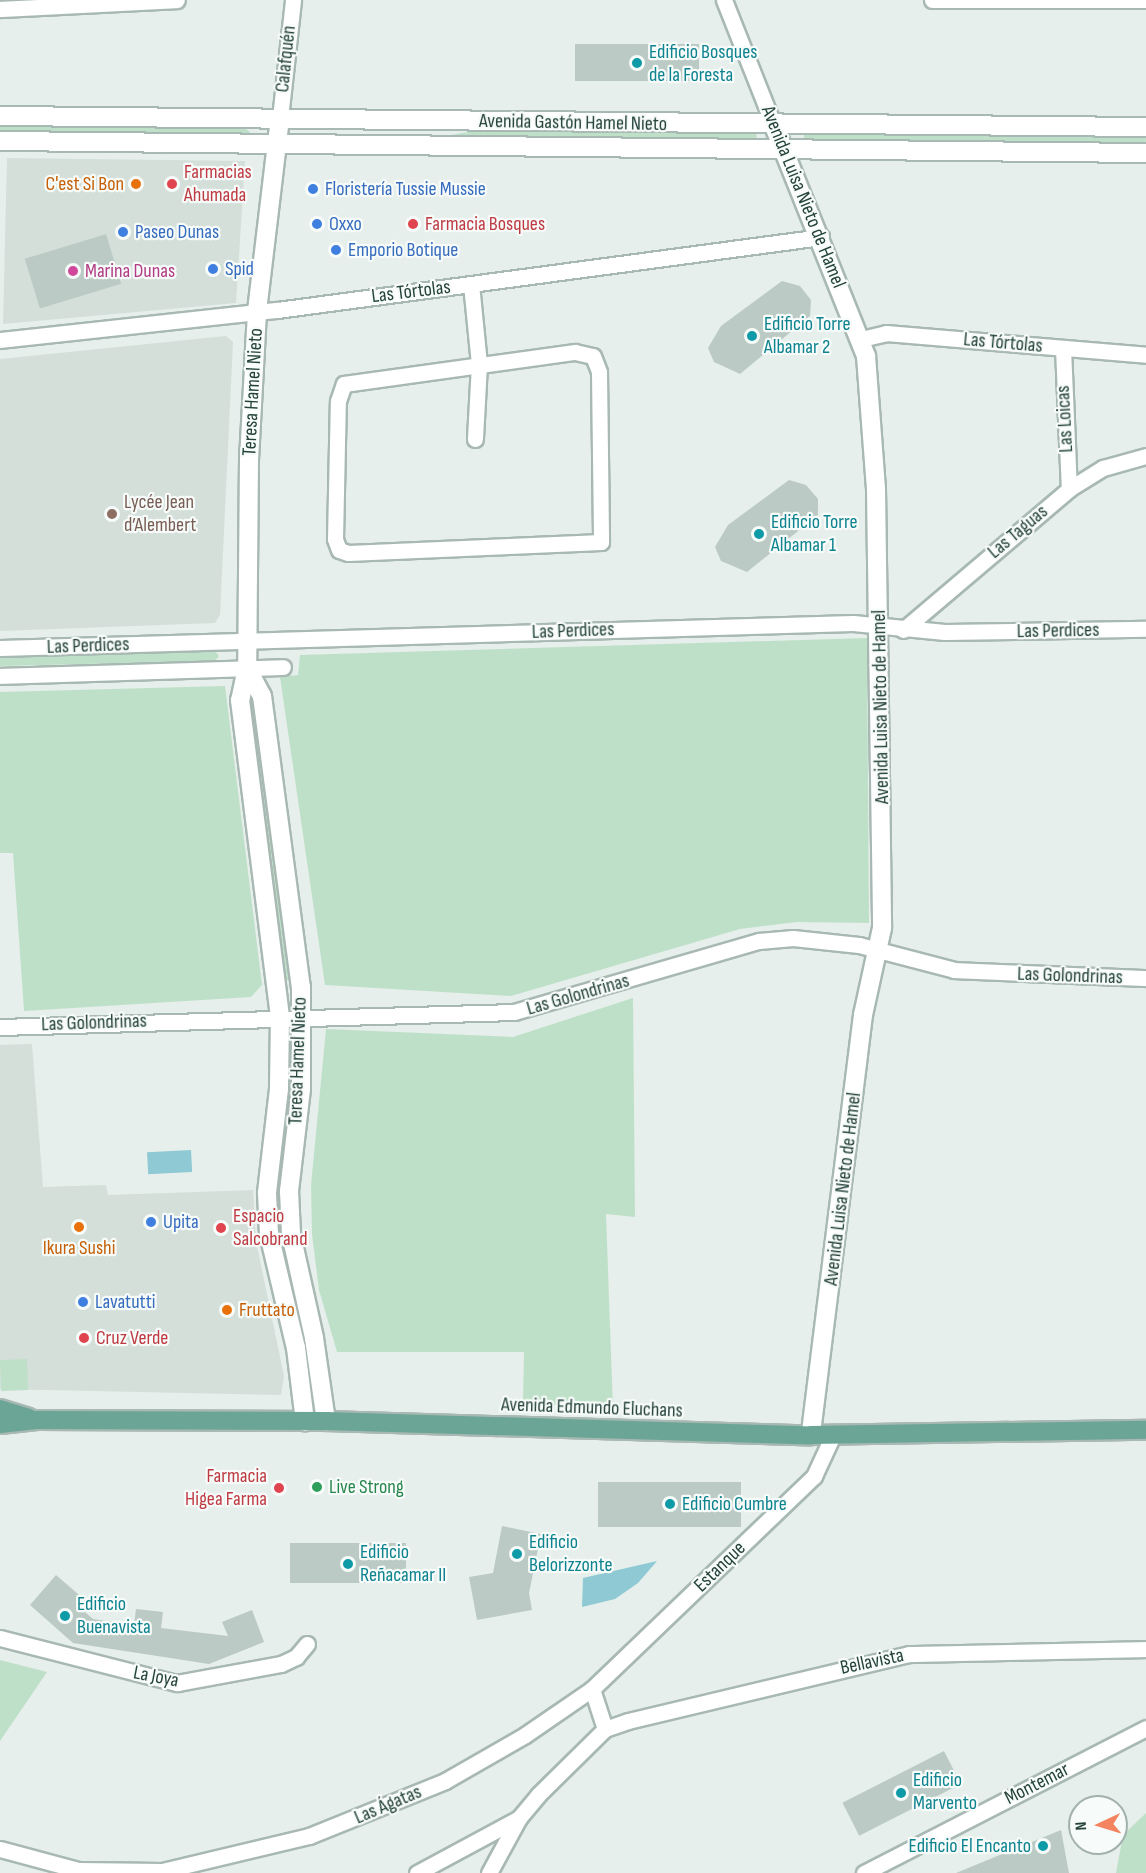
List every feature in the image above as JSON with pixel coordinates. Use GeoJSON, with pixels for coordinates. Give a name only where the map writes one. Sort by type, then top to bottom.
{"type":"FeatureCollection","features":[{"type":"Feature","properties":{"kind":"main road","name":"Avenida Gastón Hamel Nieto"},"geometry":{"type":"LineString","coordinates":[[0,116],[774,126],[1146,127]]}},
{"type":"Feature","properties":{"kind":"main road","name":"Teresa Hamel Nieto"},"geometry":{"type":"LineString","coordinates":[[280,118],[257,312],[245,640],[247,668],[240,700],[280,1016],[279,1089],[268,1214],[296,1348],[305,1421]]}},
{"type":"Feature","properties":{"kind":"main road","name":"Avenida Luisa Nieto de Hamel"},"geometry":{"type":"LineString","coordinates":[[774,126],[861,339],[873,405],[880,625],[885,877],[880,951],[863,1015],[811,1436]]}},
{"type":"Feature","properties":{"kind":"main road","name":"Avenida Gastón Hamel Nieto"},"geometry":{"type":"LineString","coordinates":[[0,141],[1146,153]]}},
{"type":"Feature","properties":{"kind":"main road","name":"Teresa Hamel Nieto"},"geometry":{"type":"LineString","coordinates":[[247,668],[262,696],[303,1015],[301,1089],[289,1191],[291,1234],[314,1338],[326,1421]]}},
{"type":"Feature","properties":{"kind":"main road","name":"Avenida Edmundo Eluchans"},"geometry":{"type":"LineString","coordinates":[[0,1409],[37,1420]]}},
{"type":"Feature","properties":{"kind":"main road","name":"Avenida Edmundo Eluchans"},"geometry":{"type":"LineString","coordinates":[[0,1424],[37,1420],[326,1421],[811,1436],[1146,1430]]}},
{"type":"Feature","properties":{"kind":"street"},"geometry":{"type":"LineString","coordinates":[[0,9],[177,0]]}},
{"type":"Feature","properties":{"kind":"street","name":"Calafquén"},"geometry":{"type":"LineString","coordinates":[[280,118],[293,0]]}},
{"type":"Feature","properties":{"kind":"street","name":"Avenida Luisa Nieto de Hamel"},"geometry":{"type":"LineString","coordinates":[[724,0],[774,126]]}},
{"type":"Feature","properties":{"kind":"street"},"geometry":{"type":"LineString","coordinates":[[932,0],[1146,0]]}},
{"type":"Feature","properties":{"kind":"street","name":"Las Tórtolas"},"geometry":{"type":"LineString","coordinates":[[0,340],[257,312],[821,237]]}},
{"type":"Feature","properties":{"kind":"street"},"geometry":{"type":"LineString","coordinates":[[471,284],[478,364],[475,439]]}},
{"type":"Feature","properties":{"kind":"street","name":"Las Tórtolas"},"geometry":{"type":"LineString","coordinates":[[861,339],[886,333],[1146,355]]}},
{"type":"Feature","properties":{"kind":"street","name":"Las Loicas"},"geometry":{"type":"LineString","coordinates":[[1063,348],[1069,489]]}},
{"type":"Feature","properties":{"kind":"street"},"geometry":{"type":"LineString","coordinates":[[575,352],[593,356],[599,372],[601,542],[343,552],[335,539],[338,401],[344,384],[478,364],[575,352]]}},
{"type":"Feature","properties":{"kind":"street","name":"Las Taguas"},"geometry":{"type":"LineString","coordinates":[[903,630],[1069,489],[1103,468],[1146,456]]}},
{"type":"Feature","properties":{"kind":"street","name":"Las Perdices"},"geometry":{"type":"LineString","coordinates":[[0,648],[880,625],[903,630],[1146,629]]}},
{"type":"Feature","properties":{"kind":"street","name":"Las Perdices"},"geometry":{"type":"LineString","coordinates":[[0,676],[283,667]]}},
{"type":"Feature","properties":{"kind":"street","name":"Las Golondrinas"},"geometry":{"type":"LineString","coordinates":[[0,1027],[303,1015],[530,1010],[776,939],[837,941],[954,970],[1146,978]]}},
{"type":"Feature","properties":{"kind":"street","name":"Estanque"},"geometry":{"type":"LineString","coordinates":[[592,1689],[814,1476],[833,1436]]}},
{"type":"Feature","properties":{"kind":"street","name":"La Joya"},"geometry":{"type":"LineString","coordinates":[[0,1638],[177,1683],[281,1664],[296,1657],[307,1644]]}},
{"type":"Feature","properties":{"kind":"street","name":"Bellavista"},"geometry":{"type":"LineString","coordinates":[[605,1730],[909,1654],[1146,1649]]}},
{"type":"Feature","properties":{"kind":"street"},"geometry":{"type":"LineString","coordinates":[[489,1873],[519,1818],[605,1730],[592,1689]]}},
{"type":"Feature","properties":{"kind":"street","name":"Las Ágatas"},"geometry":{"type":"LineString","coordinates":[[0,1849],[78,1870],[160,1872],[309,1836],[403,1800],[485,1759],[592,1689]]}},
{"type":"Feature","properties":{"kind":"street","name":"Montemar"},"geometry":{"type":"LineString","coordinates":[[864,1873],[1146,1728]]}},
{"type":"Feature","properties":{"kind":"street"},"geometry":{"type":"LineString","coordinates":[[417,1873],[519,1818]]}},
{"type":"Feature","properties":{"kind":"shaded area","name":"Paseo Dunas"},"geometry":{"type":"Polygon","coordinates":[[[7,158],[245,161],[236,303],[3,324],[7,158]]]}},
{"type":"Feature","properties":{"kind":"shaded area","name":"Lycée Jean d’Alembert"},"geometry":{"type":"Polygon","coordinates":[[[226,336],[233,342],[220,615],[215,623],[0,631],[0,359],[226,336]]]}},
{"type":"Feature","properties":{"kind":"shaded area"},"geometry":{"type":"Polygon","coordinates":[[[32,1044],[43,1187],[106,1185],[108,1195],[253,1190],[256,1241],[284,1376],[281,1395],[0,1389],[0,1045],[32,1044]]]}},
{"type":"Feature","properties":{"kind":"green space"},"geometry":{"type":"Polygon","coordinates":[[[0,125],[246,129],[252,134],[249,139],[0,134],[0,125]]]}},
{"type":"Feature","properties":{"kind":"green space"},"geometry":{"type":"Polygon","coordinates":[[[486,129],[756,132],[757,139],[445,136],[486,129]]]}},
{"type":"Feature","properties":{"kind":"green space"},"geometry":{"type":"Polygon","coordinates":[[[804,131],[1146,137],[1146,148],[804,142],[804,131]]]}},
{"type":"Feature","properties":{"kind":"green space"},"geometry":{"type":"Polygon","coordinates":[[[867,638],[869,923],[797,922],[740,929],[511,996],[325,985],[280,677],[298,675],[300,655],[867,638]]]}},
{"type":"Feature","properties":{"kind":"green space"},"geometry":{"type":"Polygon","coordinates":[[[215,651],[219,656],[215,661],[0,666],[0,657],[215,651]]]}},
{"type":"Feature","properties":{"kind":"green space"},"geometry":{"type":"Polygon","coordinates":[[[225,686],[262,985],[251,997],[24,1011],[13,853],[0,853],[0,692],[225,686]]]}},
{"type":"Feature","properties":{"kind":"green space"},"geometry":{"type":"Polygon","coordinates":[[[255,710],[291,979],[284,980],[249,711],[255,710]]]}},
{"type":"Feature","properties":{"kind":"green space"},"geometry":{"type":"Polygon","coordinates":[[[633,998],[635,1217],[606,1214],[613,1409],[523,1403],[524,1352],[337,1352],[319,1290],[312,1234],[311,1185],[326,1029],[513,1037],[633,998]]]}},
{"type":"Feature","properties":{"kind":"green space"},"geometry":{"type":"Polygon","coordinates":[[[289,1060],[294,1061],[293,1091],[282,1225],[308,1344],[312,1377],[308,1377],[277,1226],[289,1060]]]}},
{"type":"Feature","properties":{"kind":"green space"},"geometry":{"type":"Polygon","coordinates":[[[27,1359],[28,1390],[1,1391],[0,1360],[27,1359]]]}},
{"type":"Feature","properties":{"kind":"green space"},"geometry":{"type":"Polygon","coordinates":[[[0,1660],[47,1672],[0,1741],[0,1660]]]}},
{"type":"Feature","properties":{"kind":"green space"},"geometry":{"type":"Polygon","coordinates":[[[1146,1813],[1146,1873],[1116,1873],[1119,1855],[1128,1855],[1128,1830],[1146,1813]]]}},
{"type":"Feature","properties":{"kind":"water"},"geometry":{"type":"Polygon","coordinates":[[[191,1150],[192,1172],[148,1174],[147,1152],[191,1150]]]}},
{"type":"Feature","properties":{"kind":"water"},"geometry":{"type":"Polygon","coordinates":[[[657,1561],[638,1583],[615,1599],[582,1607],[583,1578],[657,1561]]]}},
{"type":"Feature","properties":{"kind":"building","name":"Edificio Bosques de la Foresta"},"geometry":{"type":"Polygon","coordinates":[[[575,44],[699,44],[699,81],[575,81],[575,44]]]}},
{"type":"Feature","properties":{"kind":"building","name":"Marina Dunas"},"geometry":{"type":"Polygon","coordinates":[[[106,234],[121,284],[40,309],[25,259],[106,234]]]}},
{"type":"Feature","properties":{"kind":"building","name":"Edificio Torre Albamar 2"},"geometry":{"type":"Polygon","coordinates":[[[782,281],[800,286],[811,300],[810,316],[740,374],[714,362],[708,348],[721,326],[782,281]]]}},
{"type":"Feature","properties":{"kind":"building","name":"Edificio Torre Albamar 1"},"geometry":{"type":"Polygon","coordinates":[[[789,480],[806,485],[818,499],[818,515],[747,572],[721,561],[715,547],[728,525],[789,480]]]}},
{"type":"Feature","properties":{"kind":"building","name":"Edificio Cumbre"},"geometry":{"type":"Polygon","coordinates":[[[598,1482],[741,1482],[741,1527],[598,1527],[598,1482]]]}},
{"type":"Feature","properties":{"kind":"building","name":"Edificio Belorizzonte"},"geometry":{"type":"Polygon","coordinates":[[[502,1526],[541,1534],[529,1593],[532,1610],[477,1620],[469,1577],[493,1573],[502,1526]]]}},
{"type":"Feature","properties":{"kind":"building","name":"Edificio Reñacamar II"},"geometry":{"type":"Polygon","coordinates":[[[290,1543],[406,1543],[406,1583],[290,1583],[290,1543]]]}},
{"type":"Feature","properties":{"kind":"building","name":"Edificio Buenavista"},"geometry":{"type":"Polygon","coordinates":[[[56,1575],[85,1600],[79,1607],[93,1619],[134,1625],[136,1609],[163,1612],[161,1628],[228,1636],[222,1622],[252,1610],[264,1642],[209,1664],[73,1643],[30,1605],[56,1575]]]}},
{"type":"Feature","properties":{"kind":"building","name":"Edificio Marvento"},"geometry":{"type":"Polygon","coordinates":[[[944,1751],[961,1784],[859,1836],[842,1803],[944,1751]]]}},
{"type":"Feature","properties":{"kind":"building","name":"Edificio El Encanto"},"geometry":{"type":"Polygon","coordinates":[[[1061,1830],[1069,1873],[956,1873],[1061,1830]]]}},
{"type":"Feature","properties":{"kind":"place","name":"Edificio Bosques de la Foresta"},"geometry":{"type":"Point","coordinates":[637,63]}},
{"type":"Feature","properties":{"kind":"place","name":"C'est Si Bon"},"geometry":{"type":"Point","coordinates":[136,184]}},
{"type":"Feature","properties":{"kind":"place","name":"Farmacias Ahumada"},"geometry":{"type":"Point","coordinates":[172,184]}},
{"type":"Feature","properties":{"kind":"place","name":"Floristería Tussie Mussie"},"geometry":{"type":"Point","coordinates":[313,189]}},
{"type":"Feature","properties":{"kind":"place","name":"Oxxo"},"geometry":{"type":"Point","coordinates":[317,224]}},
{"type":"Feature","properties":{"kind":"place","name":"Farmacia Bosques"},"geometry":{"type":"Point","coordinates":[413,224]}},
{"type":"Feature","properties":{"kind":"place","name":"Paseo Dunas"},"geometry":{"type":"Point","coordinates":[123,232]}},
{"type":"Feature","properties":{"kind":"place","name":"Emporio Botique"},"geometry":{"type":"Point","coordinates":[336,250]}},
{"type":"Feature","properties":{"kind":"place","name":"Spid"},"geometry":{"type":"Point","coordinates":[213,269]}},
{"type":"Feature","properties":{"kind":"place","name":"Marina Dunas"},"geometry":{"type":"Point","coordinates":[73,271]}},
{"type":"Feature","properties":{"kind":"place","name":"Edificio Torre Albamar 2"},"geometry":{"type":"Point","coordinates":[752,336]}},
{"type":"Feature","properties":{"kind":"place","name":"Lycée Jean d’Alembert"},"geometry":{"type":"Point","coordinates":[112,514]}},
{"type":"Feature","properties":{"kind":"place","name":"Edificio Torre Albamar 1"},"geometry":{"type":"Point","coordinates":[759,534]}},
{"type":"Feature","properties":{"kind":"place","name":"Upita"},"geometry":{"type":"Point","coordinates":[151,1222]}},
{"type":"Feature","properties":{"kind":"place","name":"Ikura Sushi"},"geometry":{"type":"Point","coordinates":[79,1227]}},
{"type":"Feature","properties":{"kind":"place","name":"Espacio Salcobrand"},"geometry":{"type":"Point","coordinates":[221,1228]}},
{"type":"Feature","properties":{"kind":"place","name":"Lavatutti"},"geometry":{"type":"Point","coordinates":[83,1302]}},
{"type":"Feature","properties":{"kind":"place","name":"Fruttato"},"geometry":{"type":"Point","coordinates":[227,1310]}},
{"type":"Feature","properties":{"kind":"place","name":"Cruz Verde"},"geometry":{"type":"Point","coordinates":[84,1338]}},
{"type":"Feature","properties":{"kind":"place","name":"Live Strong"},"geometry":{"type":"Point","coordinates":[317,1487]}},
{"type":"Feature","properties":{"kind":"place","name":"Farmacia Higea Farma"},"geometry":{"type":"Point","coordinates":[279,1488]}},
{"type":"Feature","properties":{"kind":"place","name":"Edificio Cumbre"},"geometry":{"type":"Point","coordinates":[670,1504]}},
{"type":"Feature","properties":{"kind":"place","name":"Edificio Belorizzonte"},"geometry":{"type":"Point","coordinates":[517,1554]}},
{"type":"Feature","properties":{"kind":"place","name":"Edificio Reñacamar II"},"geometry":{"type":"Point","coordinates":[348,1564]}},
{"type":"Feature","properties":{"kind":"place","name":"Edificio Buenavista"},"geometry":{"type":"Point","coordinates":[65,1616]}},
{"type":"Feature","properties":{"kind":"place","name":"Edificio Marvento"},"geometry":{"type":"Point","coordinates":[901,1793]}},
{"type":"Feature","properties":{"kind":"place","name":"Edificio El Encanto"},"geometry":{"type":"Point","coordinates":[1043,1846]}}]}
